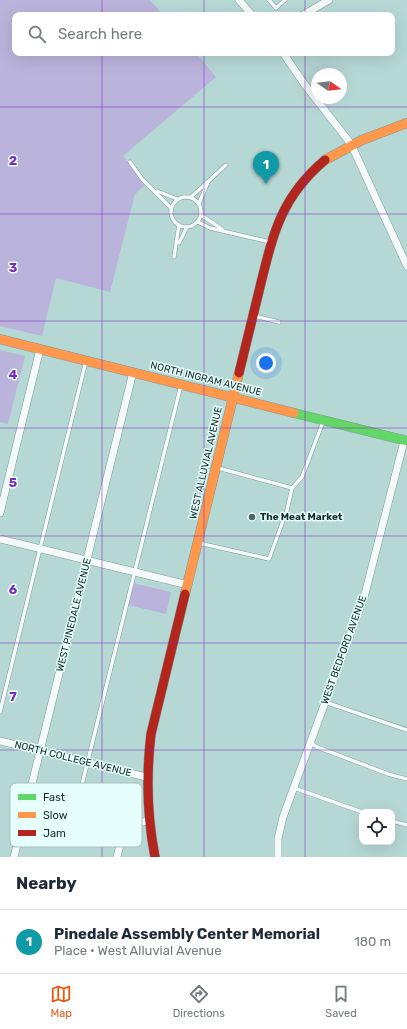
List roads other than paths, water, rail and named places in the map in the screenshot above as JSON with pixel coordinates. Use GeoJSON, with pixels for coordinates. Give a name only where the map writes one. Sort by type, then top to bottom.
{"type":"FeatureCollection","features":[{"type":"Feature","properties":{"kind":"street"},"geometry":{"type":"LineString","coordinates":[[239,0],[249,12]]}},
{"type":"Feature","properties":{"kind":"street"},"geometry":{"type":"LineString","coordinates":[[308,12],[329,0]]}},
{"type":"Feature","properties":{"kind":"street"},"geometry":{"type":"LineString","coordinates":[[285,56],[305,85],[352,144],[407,266]]}},
{"type":"Feature","properties":{"kind":"street","name":"WEST ALLUVIAL AVENUE"},"geometry":{"type":"LineString","coordinates":[[155,857],[148,821],[146,777],[151,734],[271,242],[282,213],[300,185],[324,160],[352,144],[407,123]]}},
{"type":"Feature","properties":{"kind":"street","name":"NORTH INGRAM AVENUE"},"geometry":{"type":"LineString","coordinates":[[0,338],[405,441]]}},
{"type":"Feature","properties":{"kind":"street"},"geometry":{"type":"LineString","coordinates":[[0,513],[40,349]]}},
{"type":"Feature","properties":{"kind":"street","name":"WEST PINEDALE AVENUE"},"geometry":{"type":"LineString","coordinates":[[32,783],[133,372]]}},
{"type":"Feature","properties":{"kind":"street","name":"WEST BEDFORD AVENUE"},"geometry":{"type":"LineString","coordinates":[[278,857],[280,827],[365,594],[405,441]]}},
{"type":"Feature","properties":{"kind":"street"},"geometry":{"type":"LineString","coordinates":[[0,539],[188,585]]}},
{"type":"Feature","properties":{"kind":"street","name":"NORTH COLLEGE AVENUE"},"geometry":{"type":"LineString","coordinates":[[0,741],[146,777]]}},
{"type":"Feature","properties":{"kind":"street"},"geometry":{"type":"LineString","coordinates":[[142,822],[148,821]]}},
{"type":"Feature","properties":{"kind":"street","name":"WEST PINEDALE AVENUE"},"geometry":{"type":"LineString","coordinates":[[14,857],[16,847]]}},
{"type":"Feature","properties":{"kind":"street"},"geometry":{"type":"LineString","coordinates":[[117,857],[120,847]]}},
{"type":"Feature","properties":{"kind":"lane"},"geometry":{"type":"LineString","coordinates":[[269,0],[276,8],[285,0]]}},
{"type":"Feature","properties":{"kind":"lane"},"geometry":{"type":"LineString","coordinates":[[130,162],[142,179],[171,208],[172,218],[179,226],[187,227],[198,222],[201,216],[199,203],[208,181]]}},
{"type":"Feature","properties":{"kind":"lane"},"geometry":{"type":"LineString","coordinates":[[191,197],[226,165]]}},
{"type":"Feature","properties":{"kind":"lane"},"geometry":{"type":"LineString","coordinates":[[154,190],[177,199]]}},
{"type":"Feature","properties":{"kind":"lane"},"geometry":{"type":"LineString","coordinates":[[171,208],[177,199],[181,197],[191,197],[199,203]]}},
{"type":"Feature","properties":{"kind":"lane"},"geometry":{"type":"LineString","coordinates":[[201,216],[224,230]]}},
{"type":"Feature","properties":{"kind":"lane"},"geometry":{"type":"LineString","coordinates":[[198,222],[210,228],[271,242]]}},
{"type":"Feature","properties":{"kind":"lane"},"geometry":{"type":"LineString","coordinates":[[174,257],[177,246],[179,226]]}},
{"type":"Feature","properties":{"kind":"lane"},"geometry":{"type":"LineString","coordinates":[[177,246],[187,227]]}},
{"type":"Feature","properties":{"kind":"lane"},"geometry":{"type":"LineString","coordinates":[[253,315],[279,322]]}},
{"type":"Feature","properties":{"kind":"lane"},"geometry":{"type":"LineString","coordinates":[[0,712],[86,360]]}},
{"type":"Feature","properties":{"kind":"lane"},"geometry":{"type":"LineString","coordinates":[[82,783],[182,384]]}},
{"type":"Feature","properties":{"kind":"lane"},"geometry":{"type":"LineString","coordinates":[[198,543],[269,559],[292,488],[302,477],[323,420]]}},
{"type":"Feature","properties":{"kind":"lane"},"geometry":{"type":"LineString","coordinates":[[216,468],[292,488]]}},
{"type":"Feature","properties":{"kind":"lane"},"geometry":{"type":"LineString","coordinates":[[325,702],[407,730]]}},
{"type":"Feature","properties":{"kind":"lane"},"geometry":{"type":"LineString","coordinates":[[310,742],[324,750],[388,774],[407,778]]}},
{"type":"Feature","properties":{"kind":"lane"},"geometry":{"type":"LineString","coordinates":[[293,788],[359,811]]}},
{"type":"Feature","properties":{"kind":"lane"},"geometry":{"type":"LineString","coordinates":[[395,822],[407,825]]}},
{"type":"Feature","properties":{"kind":"place","name":"Pinedale Assembly Center Memorial"},"geometry":{"type":"Point","coordinates":[266,184]}},
{"type":"Feature","properties":{"kind":"place","name":"The Meat Market"},"geometry":{"type":"Point","coordinates":[252,517]}}]}
